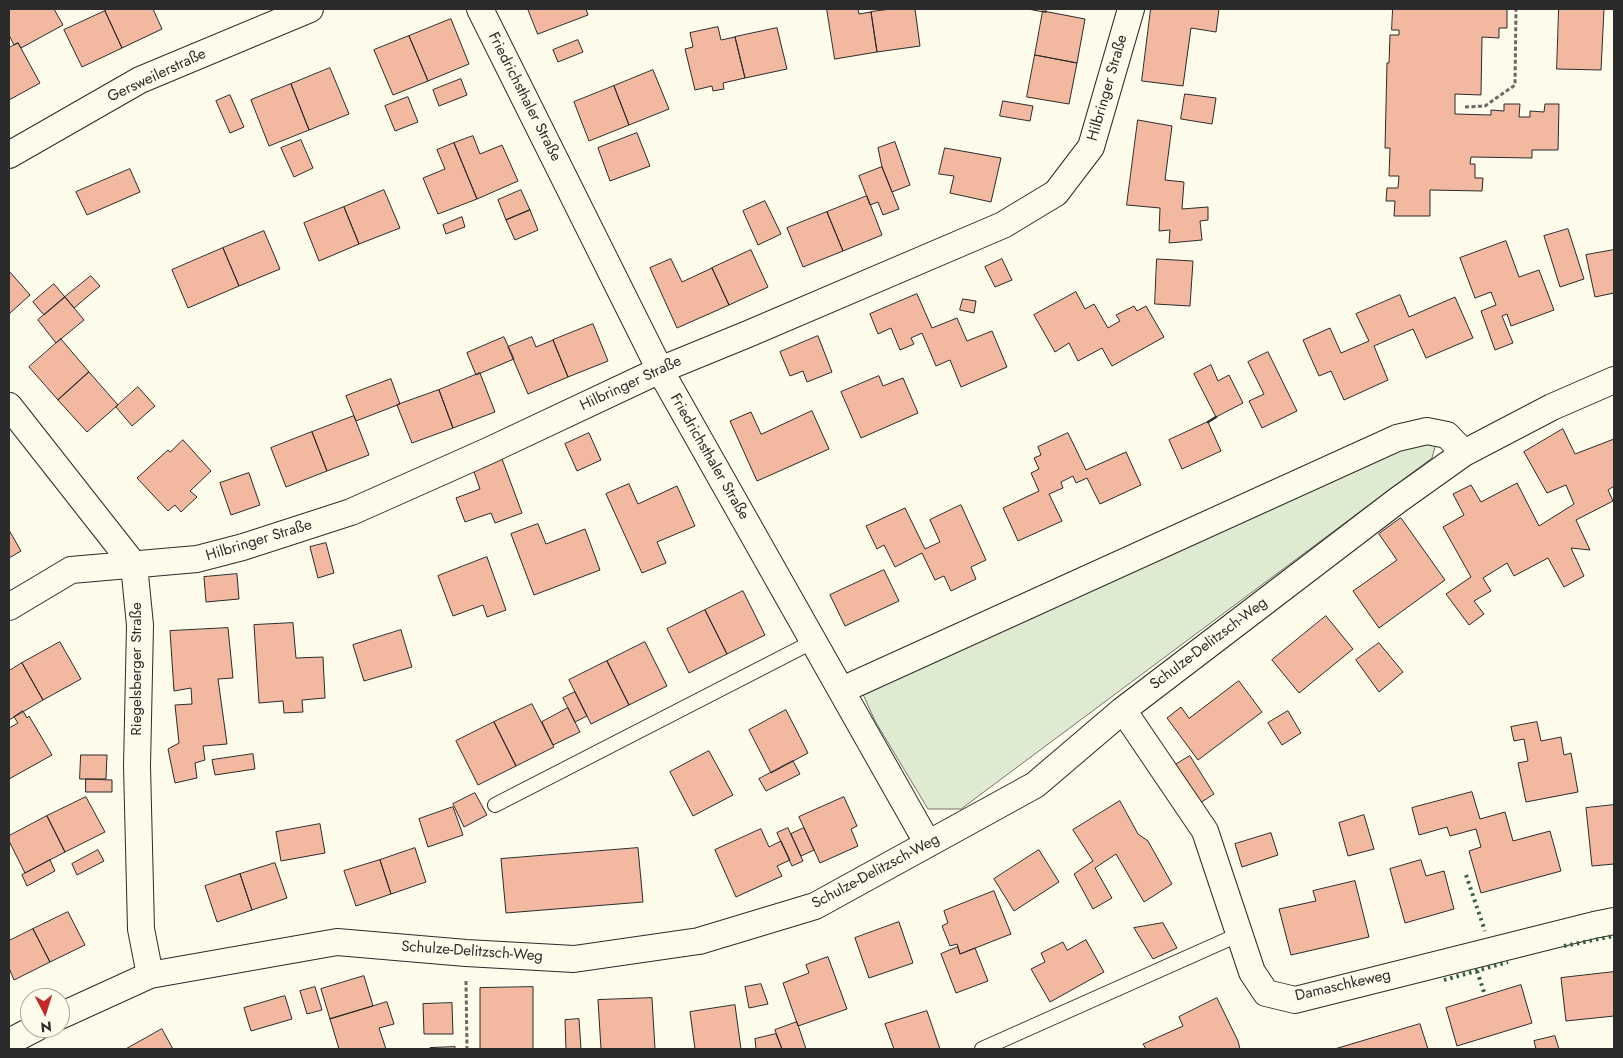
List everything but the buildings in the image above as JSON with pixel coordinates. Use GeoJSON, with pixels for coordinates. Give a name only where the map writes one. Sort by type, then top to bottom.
{"type":"FeatureCollection","features":[{"type":"Feature","properties":{"kind":"street","name":"Gersweilerstraße"},"geometry":{"type":"LineString","coordinates":[[9,155],[140,80],[310,9]]}},
{"type":"Feature","properties":{"kind":"street","name":"Friedrichsthaler Straße"},"geometry":{"type":"LineString","coordinates":[[480,9],[660,370],[928,844]]}},
{"type":"Feature","properties":{"kind":"street","name":"Hilbringer Straße"},"geometry":{"type":"LineString","coordinates":[[9,607],[71,570],[197,559],[243,547],[351,512],[488,451],[660,370],[1003,225],[1056,193],[1091,147],[1131,9]]}},
{"type":"Feature","properties":{"kind":"street","name":"Schulze-Delitzsch-Weg"},"geometry":{"type":"LineString","coordinates":[[70,1011],[150,975],[337,942],[466,953],[574,959],[699,941],[815,906],[1034,785],[1123,710],[1398,500],[1464,454],[1552,407],[1614,380]]}},
{"type":"Feature","properties":{"kind":"street"},"geometry":{"type":"LineString","coordinates":[[9,406],[134,565]]}},
{"type":"Feature","properties":{"kind":"street"},"geometry":{"type":"LineString","coordinates":[[842,690],[1397,438],[1426,431],[1447,435],[1464,454]]}},
{"type":"Feature","properties":{"kind":"street","name":"Riegelsberger Straße"},"geometry":{"type":"LineString","coordinates":[[134,565],[140,625],[137,766],[141,929],[150,975]]}},
{"type":"Feature","properties":{"kind":"street","name":"Damaschkeweg"},"geometry":{"type":"LineString","coordinates":[[1123,710],[1205,831],[1252,972],[1266,993],[1295,1000],[1594,924],[1614,921]]}},
{"type":"Feature","properties":{"kind":"lane"},"geometry":{"type":"LineString","coordinates":[[495,805],[814,641]]}},
{"type":"Feature","properties":{"kind":"lane"},"geometry":{"type":"LineString","coordinates":[[982,1049],[1240,934]]}},
{"type":"Feature","properties":{"kind":"path"},"geometry":{"type":"LineString","coordinates":[[1465,107],[1485,106],[1515,85],[1516,9]]}},
{"type":"Feature","properties":{"kind":"path"},"geometry":{"type":"LineString","coordinates":[[466,953],[467,1049]]}},
{"type":"Feature","properties":{"kind":"green space"},"geometry":{"type":"Polygon","coordinates":[[[1421,437],[1436,443],[1432,458],[961,809],[928,809],[875,721],[862,692],[1421,437]]]}},
{"type":"Feature","properties":{"kind":"hedge"},"geometry":{"type":"LineString","coordinates":[[1466,875],[1485,931]]}},
{"type":"Feature","properties":{"kind":"hedge"},"geometry":{"type":"LineString","coordinates":[[1564,946],[1614,936]]}},
{"type":"Feature","properties":{"kind":"hedge"},"geometry":{"type":"LineString","coordinates":[[1444,980],[1508,962]]}},
{"type":"Feature","properties":{"kind":"hedge"},"geometry":{"type":"LineString","coordinates":[[1477,971],[1484,992]]}},
{"type":"Feature","properties":{"kind":"wall"},"geometry":{"type":"LineString","coordinates":[[1208,422],[1216,417]]}}]}
